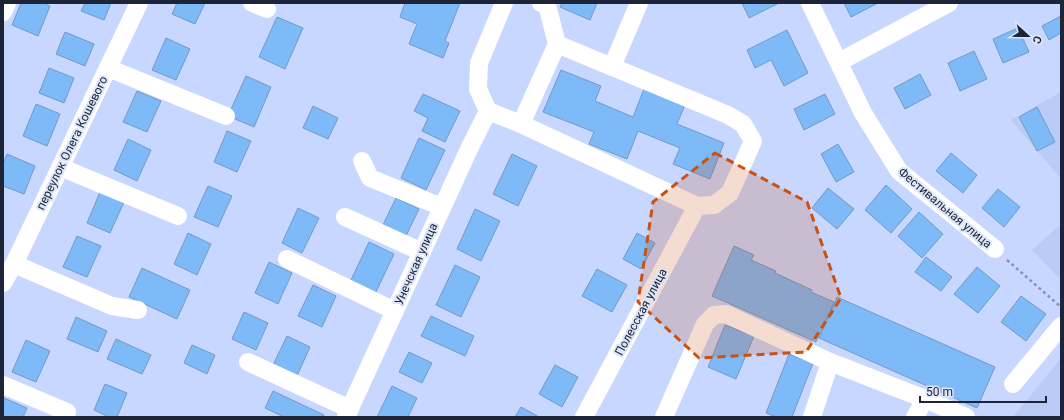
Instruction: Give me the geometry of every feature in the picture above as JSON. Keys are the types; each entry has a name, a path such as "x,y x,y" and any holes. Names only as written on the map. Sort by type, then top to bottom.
{"street":[{"path":"3,12 7,3"},
{"name":"переулок Олега Кошевого","path":"3,283 14,264 139,3"},
{"path":"504,3 479,63 478,89 488,111 521,124 697,206 714,205 730,193 753,141 743,124 728,115 558,44"},
{"path":"521,124 558,44 547,6 541,3"},
{"path":"612,66 639,3"},
{"name":"Фестивальная улица","path":"810,3 863,113 898,172 995,249"},
{"path":"839,62 949,3"},
{"path":"108,68 226,116"},
{"name":"Унечская улица","path":"348,413 442,207 488,111"},
{"path":"362,162 370,178 442,207"},
{"path":"60,168 178,216"},
{"name":"Полесская улица","path":"584,417 697,206"},
{"path":"345,217 422,252"},
{"path":"287,259 395,311"},
{"path":"14,264 112,306 138,310"},
{"path":"664,417 705,324 714,316 726,314 830,362 925,399 966,417"},
{"path":"1013,384 1061,326"},
{"path":"248,362 348,413"},
{"path":"812,417 830,362"},
{"path":"3,385 67,412"},
{"path":"915,417 925,399"}],"path":[{"name":"Фестивальная улица","path":"995,249 1061,307"}],"highlighted area":[{"path":"715,153 807,202 841,298 806,352 699,358 638,302 653,202"}],"shaded area":[{"path":"1061,92 1061,179 1011,120"},
{"path":"1061,224 1061,280 1032,250"},
{"path":"1061,358 1061,417 1013,417"}],"building":[{"path":"21,3 44,3 50,6 38,36 12,25"},
{"path":"85,3 111,3 104,20 81,11"},
{"path":"177,3 205,3 195,24 172,14"},
{"path":"405,3 460,3 445,41 449,43 443,58 409,44 417,24 400,17"},
{"path":"562,3 597,3 590,20 560,7"},
{"path":"742,3 779,3 749,18"},
{"path":"844,3 878,3 851,17"},
{"path":"1061,16 1061,33 1049,40 1042,26"},
{"path":"277,17 303,28 285,69 259,57"},
{"path":"1018,28 1029,52 1003,63 993,39"},
{"path":"787,30 808,73 784,86 771,60 755,68 747,50"},
{"path":"65,32 94,44 85,66 56,54"},
{"path":"166,38 190,49 176,80 152,70"},
{"path":"974,51 987,79 960,91 948,63"},
{"path":"49,68 74,78 64,103 39,93"},
{"path":"561,70 601,86 595,101 633,117 644,89 685,105 677,124 724,143 710,179 673,164 680,148 638,131 627,159 589,144 594,132 543,112"},
{"path":"920,74 931,95 905,109 894,88"},
{"path":"246,76 271,87 254,127 228,116"},
{"path":"137,91 161,101 147,132 123,122"},
{"path":"423,94 460,111 445,142 422,131 428,118 414,111"},
{"path":"825,94 835,114 804,130 794,109"},
{"path":"36,104 60,114 47,146 23,136"},
{"path":"313,106 338,118 328,139 303,128"},
{"path":"1037,107 1055,142 1037,151 1019,117"},
{"path":"227,131 251,141 237,172 214,162"},
{"path":"419,138 445,150 426,190 401,178"},
{"path":"128,139 151,150 137,181 114,170"},
{"path":"838,144 854,172 836,182 821,154"},
{"path":"951,153 977,175 963,193 936,171"},
{"path":"7,154 35,166 24,194 3,186 3,164"},
{"path":"512,154 537,166 518,206 493,194"},
{"path":"886,185 912,209 891,233 865,210"},
{"path":"208,186 232,196 218,227 194,217"},
{"path":"828,188 854,209 837,229 812,208"},
{"path":"998,189 1020,207 1004,227 982,208"},
{"path":"100,192 124,202 110,233 87,223"},
{"path":"396,198 419,209 404,240 381,229"},
{"path":"298,208 319,218 302,253 282,243"},
{"path":"475,209 500,221 481,261 457,249"},
{"path":"919,212 943,234 922,258 898,236"},
{"path":"188,233 211,244 197,275 174,264"},
{"path":"637,233 655,243 641,269 623,259"},
{"path":"77,236 101,246 87,277 63,267"},
{"path":"369,242 394,254 375,294 350,282"},
{"path":"734,246 754,255 751,260 776,271 775,273 834,302 816,342 712,296"},
{"path":"926,257 952,277 941,291 915,272"},
{"path":"269,262 292,273 278,304 255,293"},
{"path":"455,265 480,277 461,317 436,305"},
{"path":"977,267 1000,286 978,313 954,294"},
{"path":"142,268 190,290 177,319 129,297"},
{"path":"597,269 627,285 612,312 582,296"},
{"path":"313,285 336,296 322,327 298,316"},
{"path":"1021,296 1046,314 1026,341 1001,322"},
{"path":"837,297 995,367 977,408 819,338"},
{"path":"244,312 268,323 256,350 232,339"},
{"path":"431,316 474,336 465,356 421,336"},
{"path":"76,317 107,331 98,352 67,339"},
{"path":"725,325 754,336 736,379 708,367"},
{"path":"287,336 310,347 296,378 272,367"},
{"path":"116,339 151,355 142,374 107,359"},
{"path":"26,340 50,351 36,382 12,372"},
{"path":"192,345 215,355 207,374 184,363"},
{"path":"409,352 432,363 422,383 399,372"},
{"path":"789,354 813,363 792,417 776,417 766,413"},
{"path":"555,365 578,377 562,407 539,394"},
{"path":"105,384 127,393 117,417 109,417 94,410"},
{"path":"392,386 417,398 408,417 377,417"},
{"path":"273,391 324,415 323,417 284,417 265,408"},
{"path":"4,398 27,408 23,417 3,417"},
{"path":"521,407 539,417 515,417"}]}
